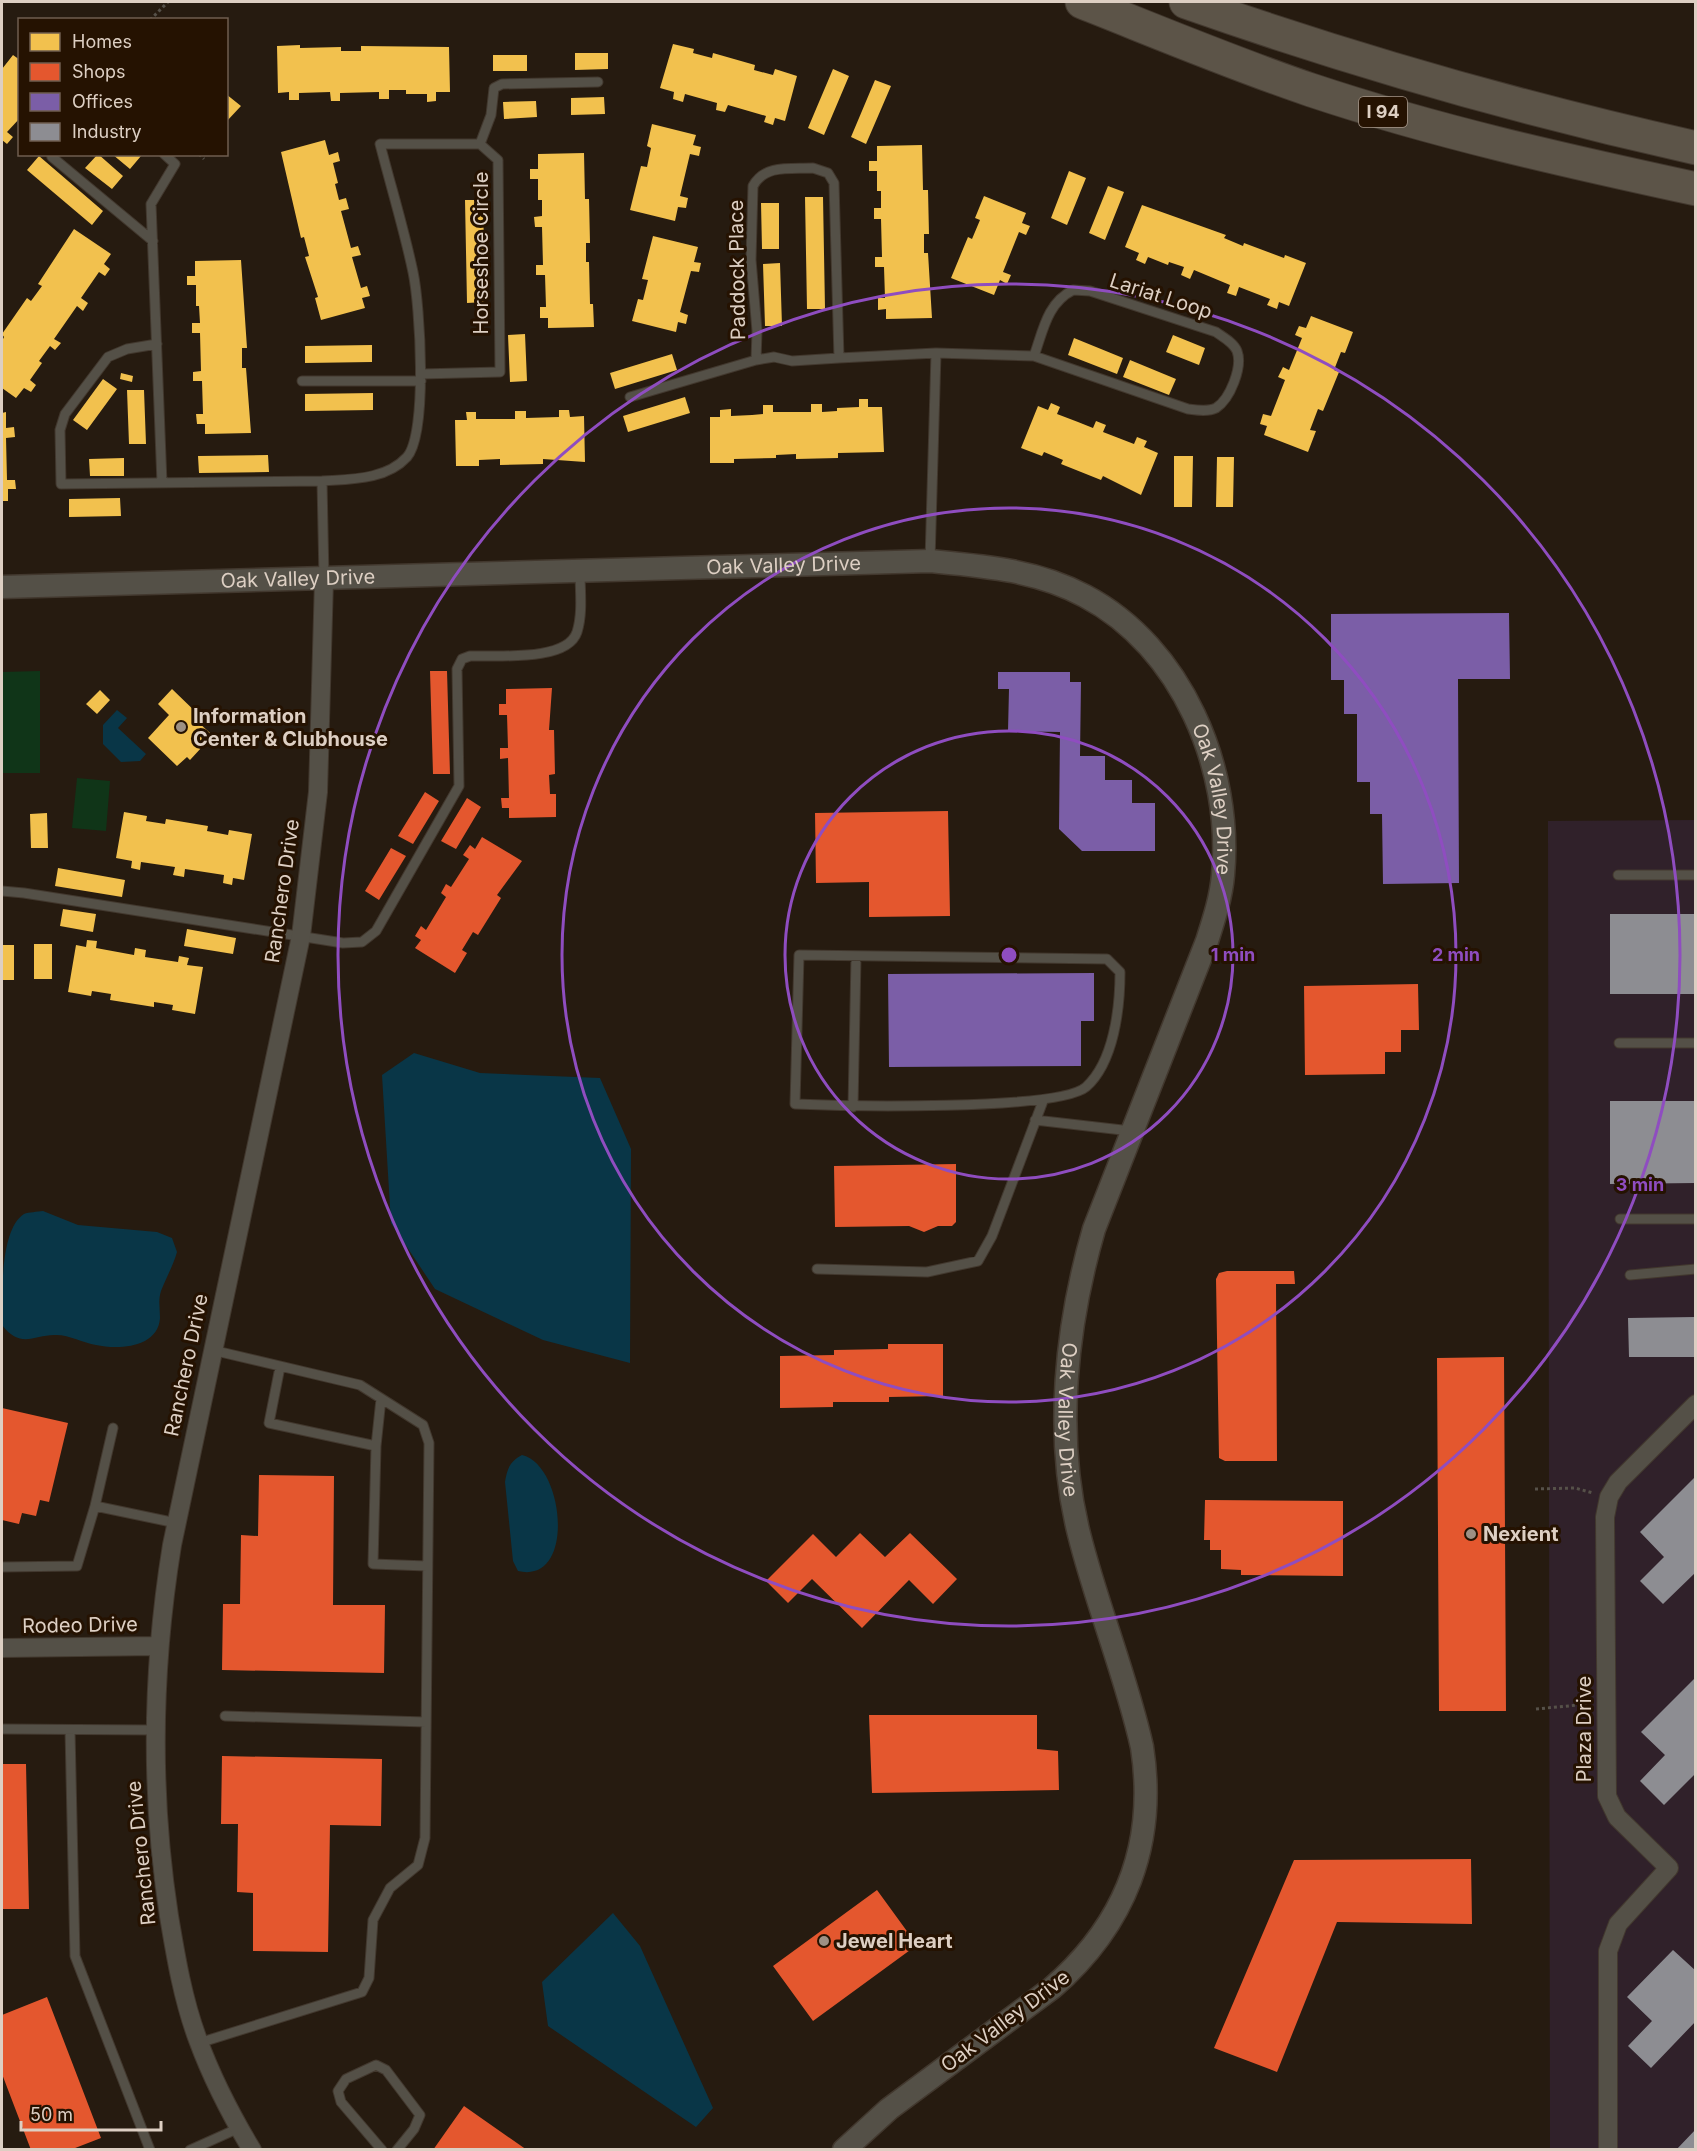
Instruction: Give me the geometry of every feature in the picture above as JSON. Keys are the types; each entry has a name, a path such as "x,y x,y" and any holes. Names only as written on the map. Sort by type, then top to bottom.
{"highway":[{"name":"I 94","path":"1082,2 1311,90 1414,122 1562,160 1695,189"},
{"name":"I 94","path":"1186,2 1302,43 1451,88 1575,121 1695,148"}],"street":[{"name":"Oak Valley Drive","path":"2,587 324,580 930,561 992,567 1022,573 1042,578 1085,596 1125,623 1159,658 1188,700 1204,739 1221,801 1225,841 1218,906 1207,941 1105,1197 1084,1264 1069,1340 1066,1396 1071,1492 1079,1533 1136,1722 1146,1776 1146,1807 1132,1874 1105,1931 1075,1968 889,2109 844,2150"},
{"name":"Ranchero Drive","path":"252,2150 239,2128 199,2043 175,1954 162,1869 154,1730 158,1646 176,1523 301,936 318,792 324,580"},
{"name":"Plaza Drive","path":"1608,2150 1608,1951 1618,1924 1669,1868 1617,1817 1606,1796 1605,1517 1609,1497 1618,1482 1695,1404"},
{"name":"Rodeo Drive","path":"2,1648 158,1646"}],"lane":[{"path":"480,144 491,115 494,88 502,84 598,82"},
{"name":"Horseshoe Circle","path":"157,344 127,349 108,357 65,414 60,430 62,484 322,481 364,478 390,471 409,456 418,432 421,377 414,275 380,144 480,144 498,160 500,372 421,377"},
{"path":"53,156 153,241"},
{"path":"162,483 151,204 176,164 166,156"},
{"name":"Paddock Place","path":"838,358 834,183 828,173 813,168 770,170 758,177 753,186 751,260 757,331 756,360 774,357 792,361 936,353"},
{"name":"Lariat Loop","path":"936,353 1034,356 1188,409 1204,411 1216,408 1226,397 1238,363 1237,350 1216,332 1090,291 1073,290 1060,297 1050,311 1034,356"},
{"path":"930,561 936,353"},
{"path":"630,397 756,360"},
{"path":"302,381 421,377"},
{"path":"322,481 324,580"},
{"path":"2,891 24,892 301,936 362,942 376,931 459,786 458,669 462,659 470,656 550,652 566,647 577,634 580,615 580,572"},
{"path":"1618,876 1695,876"},
{"path":"799,955 856,957 1107,959 1120,972 1120,988 1109,1046 1100,1071 1084,1089 1043,1101 853,1107 795,1104 799,955"},
{"path":"853,1107 856,957"},
{"path":"1619,1043 1695,1043"},
{"path":"817,1269 927,1272 978,1261 992,1236 1043,1101"},
{"path":"1035,1120 1131,1131"},
{"path":"1620,1219 1695,1219"},
{"path":"1630,1275 1695,1269"},
{"path":"199,2043 362,1992 369,1978 374,1920 390,1888 418,1866 425,1838 429,1443 423,1425 360,1385 212,1350"},
{"path":"280,1367 269,1423 376,1446"},
{"path":"381,1399 376,1446 373,1564 427,1566"},
{"path":"2,1566 77,1566 95,1506 113,1428"},
{"path":"95,1506 176,1523"},
{"path":"225,1716 426,1722"},
{"path":"2,1729 154,1730"},
{"path":"70,1730 72,1943 150,2150"},
{"path":"382,2150 341,2102 338,2091 346,2079 376,2066 386,2070 420,2115 414,2129 398,2150"},
{"path":"190,2150 239,2128"}],"path":[{"path":"152,18 168,2"},
{"path":"201,156 204,159"},
{"path":"1535,1489 1575,1488 1609,1497"},
{"path":"1536,1709 1606,1703"}],"shaded area":[{"path":"1695,820 1695,2149 1550,2149 1548,821"}],"green space":[{"path":"40,671 40,773 2,773 2,672"},
{"path":"77,778 110,781 106,831 72,828"}],"water":[{"path":"117,710 127,718 118,728 146,754 140,761 121,762 103,744 103,725"},
{"path":"414,1053 480,1073 600,1078 631,1149 630,1363 543,1340 435,1289 391,1223 382,1075"},
{"path":"43,1211 78,1225 157,1232 172,1238 177,1252 161,1291 158,1328 152,1336 136,1345 105,1347 61,1335 22,1339 9,1333 2,1325 4,1264 10,1233 24,1214"},
{"path":"522,1455 537,1463 548,1479 555,1500 558,1522 556,1543 549,1560 537,1570 518,1571 513,1561 505,1482 510,1466"},
{"path":"613,1913 640,1946 713,2108 696,2127 548,2026 542,1982"}],"building: Homes":[{"path":"673,44 694,49 693,53 712,58 713,53 755,65 754,70 773,75 775,69 797,76 785,121 775,118 773,125 764,122 766,116 728,105 725,112 716,110 717,103 685,94 683,102 673,99 674,92 660,88"},
{"path":"300,45 300,48 341,47 341,51 361,51 361,46 449,47 450,92 436,92 436,101 427,102 427,94 406,94 406,90 389,90 389,99 379,99 379,92 340,93 340,101 331,101 330,92 299,93 299,100 289,100 289,92 278,93 277,46"},
{"path":"575,53 608,53 608,69 575,70"},
{"path":"13,55 18,59 18,120 7,132 13,137 7,144 2,140 2,69"},
{"path":"493,55 527,55 527,71 493,71"},
{"path":"833,69 849,76 824,135 808,128"},
{"path":"875,80 891,86 866,144 851,137"},
{"path":"228,96 241,106 228,120"},
{"path":"604,97 605,114 571,115 571,98"},
{"path":"536,101 537,117 504,119 503,102"},
{"path":"652,124 696,135 693,145 701,147 699,156 690,154 680,196 688,198 686,208 678,207 675,221 630,210 641,166 647,167 651,148 647,146"},
{"path":"325,140 329,155 338,152 340,161 333,163 338,183 335,184 339,200 346,198 349,209 341,211 351,248 358,246 361,255 352,257 361,288 367,286 370,296 362,298 365,308 321,320 315,298 318,297 305,257 309,256 304,237 301,238 281,152"},
{"path":"922,145 923,190 928,190 929,234 924,234 924,253 928,253 932,318 886,319 886,309 878,310 878,298 885,298 884,267 875,267 875,257 882,257 881,219 874,219 874,208 881,208 881,191 877,191 877,171 869,171 869,161 877,161 877,146"},
{"path":"584,153 585,199 589,199 590,243 586,243 586,262 589,262 590,304 593,304 594,327 548,328 548,318 540,318 540,307 546,307 545,275 536,275 536,265 543,265 542,227 535,227 534,217 542,216 542,200 538,200 538,179 530,179 530,169 538,169 538,154"},
{"path":"39,156 103,211 92,225 27,170"},
{"path":"96,156 100,156 123,176 112,189 85,168"},
{"path":"114,156 141,156 130,169"},
{"path":"1069,171 1086,178 1067,225 1051,218"},
{"path":"1108,186 1124,192 1105,240 1089,233"},
{"path":"984,196 1026,213 1022,223 1030,226 1026,235 1019,232 1003,272 1011,275 1007,284 1000,280 994,295 951,278 968,237 972,239 980,220 975,218"},
{"path":"805,197 823,197 825,309 807,309"},
{"path":"465,200 483,200 485,302 467,303"},
{"path":"761,203 779,203 779,249 762,249"},
{"path":"1142,205 1226,235 1224,238 1243,246 1244,243 1284,258 1285,255 1306,263 1289,306 1279,302 1277,309 1267,305 1270,299 1239,287 1236,296 1227,293 1230,285 1194,270 1190,279 1181,275 1184,267 1169,262 1168,265 1148,257 1145,264 1136,260 1139,253 1125,247"},
{"path":"74,229 111,254 104,264 110,269 105,276 99,272 81,298 88,303 83,311 77,306 54,339 61,343 55,350 50,346 39,361 42,363 30,380 36,385 31,392 24,388 16,398 2,388 2,341 4,337 2,334 27,298 31,301 42,286 38,284"},
{"path":"653,236 698,247 694,262 701,263 699,272 691,271 680,312 688,315 686,324 678,322 676,332 632,321 638,299 643,300 648,280 642,279"},
{"path":"241,260 247,348 242,348 242,368 246,368 251,433 205,434 205,424 197,424 196,414 203,414 202,381 193,381 193,372 201,371 200,333 192,333 192,323 200,323 199,306 196,306 196,285 187,285 187,276 195,276 195,261"},
{"path":"780,263 782,326 765,326 763,264"},
{"path":"1311,316 1353,332 1345,353 1341,352 1334,370 1339,372 1323,411 1318,409 1310,430 1316,431 1308,452 1264,435 1267,426 1260,424 1263,414 1271,416 1285,380 1278,377 1283,367 1289,370 1302,338 1295,335 1299,326 1306,328"},
{"path":"525,334 527,381 510,382 508,335"},
{"path":"1173,335 1205,348 1199,365 1166,352"},
{"path":"1074,338 1123,358 1117,374 1068,355"},
{"path":"372,345 372,362 305,363 305,346"},
{"path":"672,354 677,370 615,389 610,373"},
{"path":"1130,360 1176,379 1169,395 1123,377"},
{"path":"121,373 133,376 132,382 120,379"},
{"path":"103,379 117,389 87,430 73,420"},
{"path":"127,390 144,390 146,444 129,444"},
{"path":"373,393 373,410 305,411 305,394"},
{"path":"685,397 690,413 628,432 623,416"},
{"path":"859,399 868,399 868,407 882,407 884,452 838,453 838,458 796,459 796,454 776,455 776,458 734,459 734,463 710,463 710,417 720,417 720,410 731,409 731,416 763,414 763,405 773,405 773,412 811,412 811,404 822,404 822,412 837,411 837,408 859,407"},
{"path":"1051,403 1060,407 1057,414 1093,428 1096,421 1106,425 1103,432 1134,444 1137,437 1147,441 1144,447 1158,453 1141,495 1103,476 1101,480 1061,464 1063,460 1044,452 1042,456 1021,448 1038,406 1048,410"},
{"path":"559,410 569,410 570,417 584,416 585,462 543,459 543,464 500,465 500,459 479,460 479,466 456,466 455,420 467,420 466,412 476,412 476,419 515,419 515,411 526,411 526,418 559,417"},
{"path":"6,412 6,428 14,427 15,437 6,438 7,480 15,480 16,489 8,489 8,501 2,501 2,413"},
{"path":"268,455 269,472 199,473 198,456"},
{"path":"1174,456 1193,456 1192,507 1174,507"},
{"path":"1217,457 1234,457 1233,507 1216,507"},
{"path":"124,458 124,476 90,476 89,459"},
{"path":"120,498 121,516 69,517 69,499"},
{"name":"Information Center & Clubhouse","path":"172,689 201,717 197,721 210,733 199,744 202,747 190,760 187,757 177,766 148,738 169,715 158,704"},
{"path":"100,690 110,700 97,714 86,704"},
{"path":"124,812 147,816 146,821 165,824 166,819 208,826 207,831 228,835 229,830 252,834 244,880 233,878 232,885 223,883 224,875 185,869 184,877 173,875 175,867 141,862 140,870 131,868 132,861 116,858"},
{"path":"47,813 48,848 31,848 30,814"},
{"path":"58,868 125,880 122,897 55,886"},
{"path":"63,909 96,914 93,932 60,926"},
{"path":"187,929 236,938 233,954 184,946"},
{"path":"87,940 97,941 96,948 134,955 135,948 146,950 145,957 178,962 179,956 189,958 187,965 203,967 195,1014 172,1010 173,1005 154,1002 154,1007 110,1000 111,994 92,991 91,996 68,992 76,945 86,947"},
{"path":"34,944 52,944 52,979 34,979"},
{"path":"2,945 14,945 14,980 2,980"}],"building: Shops":[{"path":"430,671 447,671 450,774 433,774"},
{"path":"552,688 549,730 554,730 555,774 549,775 550,794 556,794 556,817 509,818 509,808 502,808 501,798 509,798 508,758 500,759 500,748 508,748 507,715 499,715 499,704 506,704 506,689"},
{"path":"425,792 439,801 413,844 398,836"},
{"path":"467,798 481,807 456,849 441,841"},
{"path":"948,811 950,916 869,917 869,882 816,883 815,813"},
{"path":"482,837 522,861 497,895 501,898 478,935 473,932 462,950 467,953 455,973 415,948 421,940 415,936 421,926 426,930 446,897 441,893 446,884 451,887 469,859 463,855 470,845 475,849"},
{"path":"391,848 406,856 379,900 365,891"},
{"path":"1418,984 1419,1030 1401,1030 1401,1052 1385,1052 1385,1074 1305,1075 1304,986"},
{"path":"956,1164 956,1222 952,1226 938,1226 924,1232 909,1226 835,1227 834,1166"},
{"path":"1294,1271 1295,1284 1276,1284 1277,1461 1225,1461 1219,1458 1216,1279 1219,1273"},
{"path":"888,1344 943,1344 943,1396 889,1397 889,1402 833,1402 833,1407 780,1408 780,1356 834,1355 834,1350 888,1349"},
{"name":"Nexient","path":"1504,1357 1506,1711 1439,1711 1437,1358"},
{"path":"2,1408 68,1423 49,1502 40,1500 36,1516 22,1513 19,1524 2,1520"},
{"path":"259,1475 334,1476 333,1605 385,1605 384,1673 222,1670 223,1604 240,1604 241,1535 258,1536"},
{"path":"1205,1500 1343,1501 1343,1576 1241,1575 1241,1570 1221,1569 1221,1550 1210,1550 1210,1540 1204,1540"},
{"path":"860,1533 885,1557 910,1533 957,1579 933,1604 909,1580 862,1628 812,1579 788,1603 766,1581 813,1534 836,1557"},
{"path":"869,1715 1037,1715 1037,1749 1058,1751 1059,1790 872,1793"},
{"path":"222,1756 382,1759 381,1826 330,1825 328,1952 253,1951 253,1893 237,1892 238,1824 221,1824"},
{"path":"2,1764 26,1764 29,1909 2,1909"},
{"path":"1471,1859 1472,1924 1337,1922 1277,2072 1214,2048 1294,1860"},
{"path":"877,1890 917,1945 813,2021 773,1966"},
{"path":"47,1997 101,2138 70,2150 31,2150 2,2074 2,2015"},
{"path":"464,2106 527,2150 433,2150"}],"building: Offices":[{"path":"1509,613 1510,679 1458,679 1459,883 1383,884 1382,814 1370,814 1370,782 1357,782 1357,714 1344,714 1344,680 1331,680 1331,614"},
{"path":"998,672 1070,672 1070,682 1081,682 1080,756 1105,756 1105,780 1132,780 1132,803 1155,803 1155,851 1082,851 1059,829 1060,732 1008,731 1009,689 998,689"},
{"path":"1094,973 1094,1021 1081,1021 1081,1066 889,1067 888,974"}],"building: Industry":[{"path":"1610,914 1696,914 1696,994 1610,994"},
{"path":"1610,1101 1696,1101 1696,1183 1610,1184"},
{"path":"1695,1317 1695,1357 1629,1357 1628,1318"},
{"path":"1696,1476 1696,1572 1663,1604 1640,1581 1664,1557 1640,1532"},
{"path":"1696,1677 1696,1773 1664,1805 1640,1781 1665,1755 1641,1732"},
{"path":"1673,1950 1696,1971 1696,2021 1651,2068 1628,2046 1652,2021 1627,1997"},
{"path":"1696,2129 1696,2150 1676,2150"}],"place":[{"name":"Information Center & Clubhouse","path":"181,727"},
{"name":"Nexient","path":"1471,1534"},
{"name":"Jewel Heart","path":"824,1941"}]}
